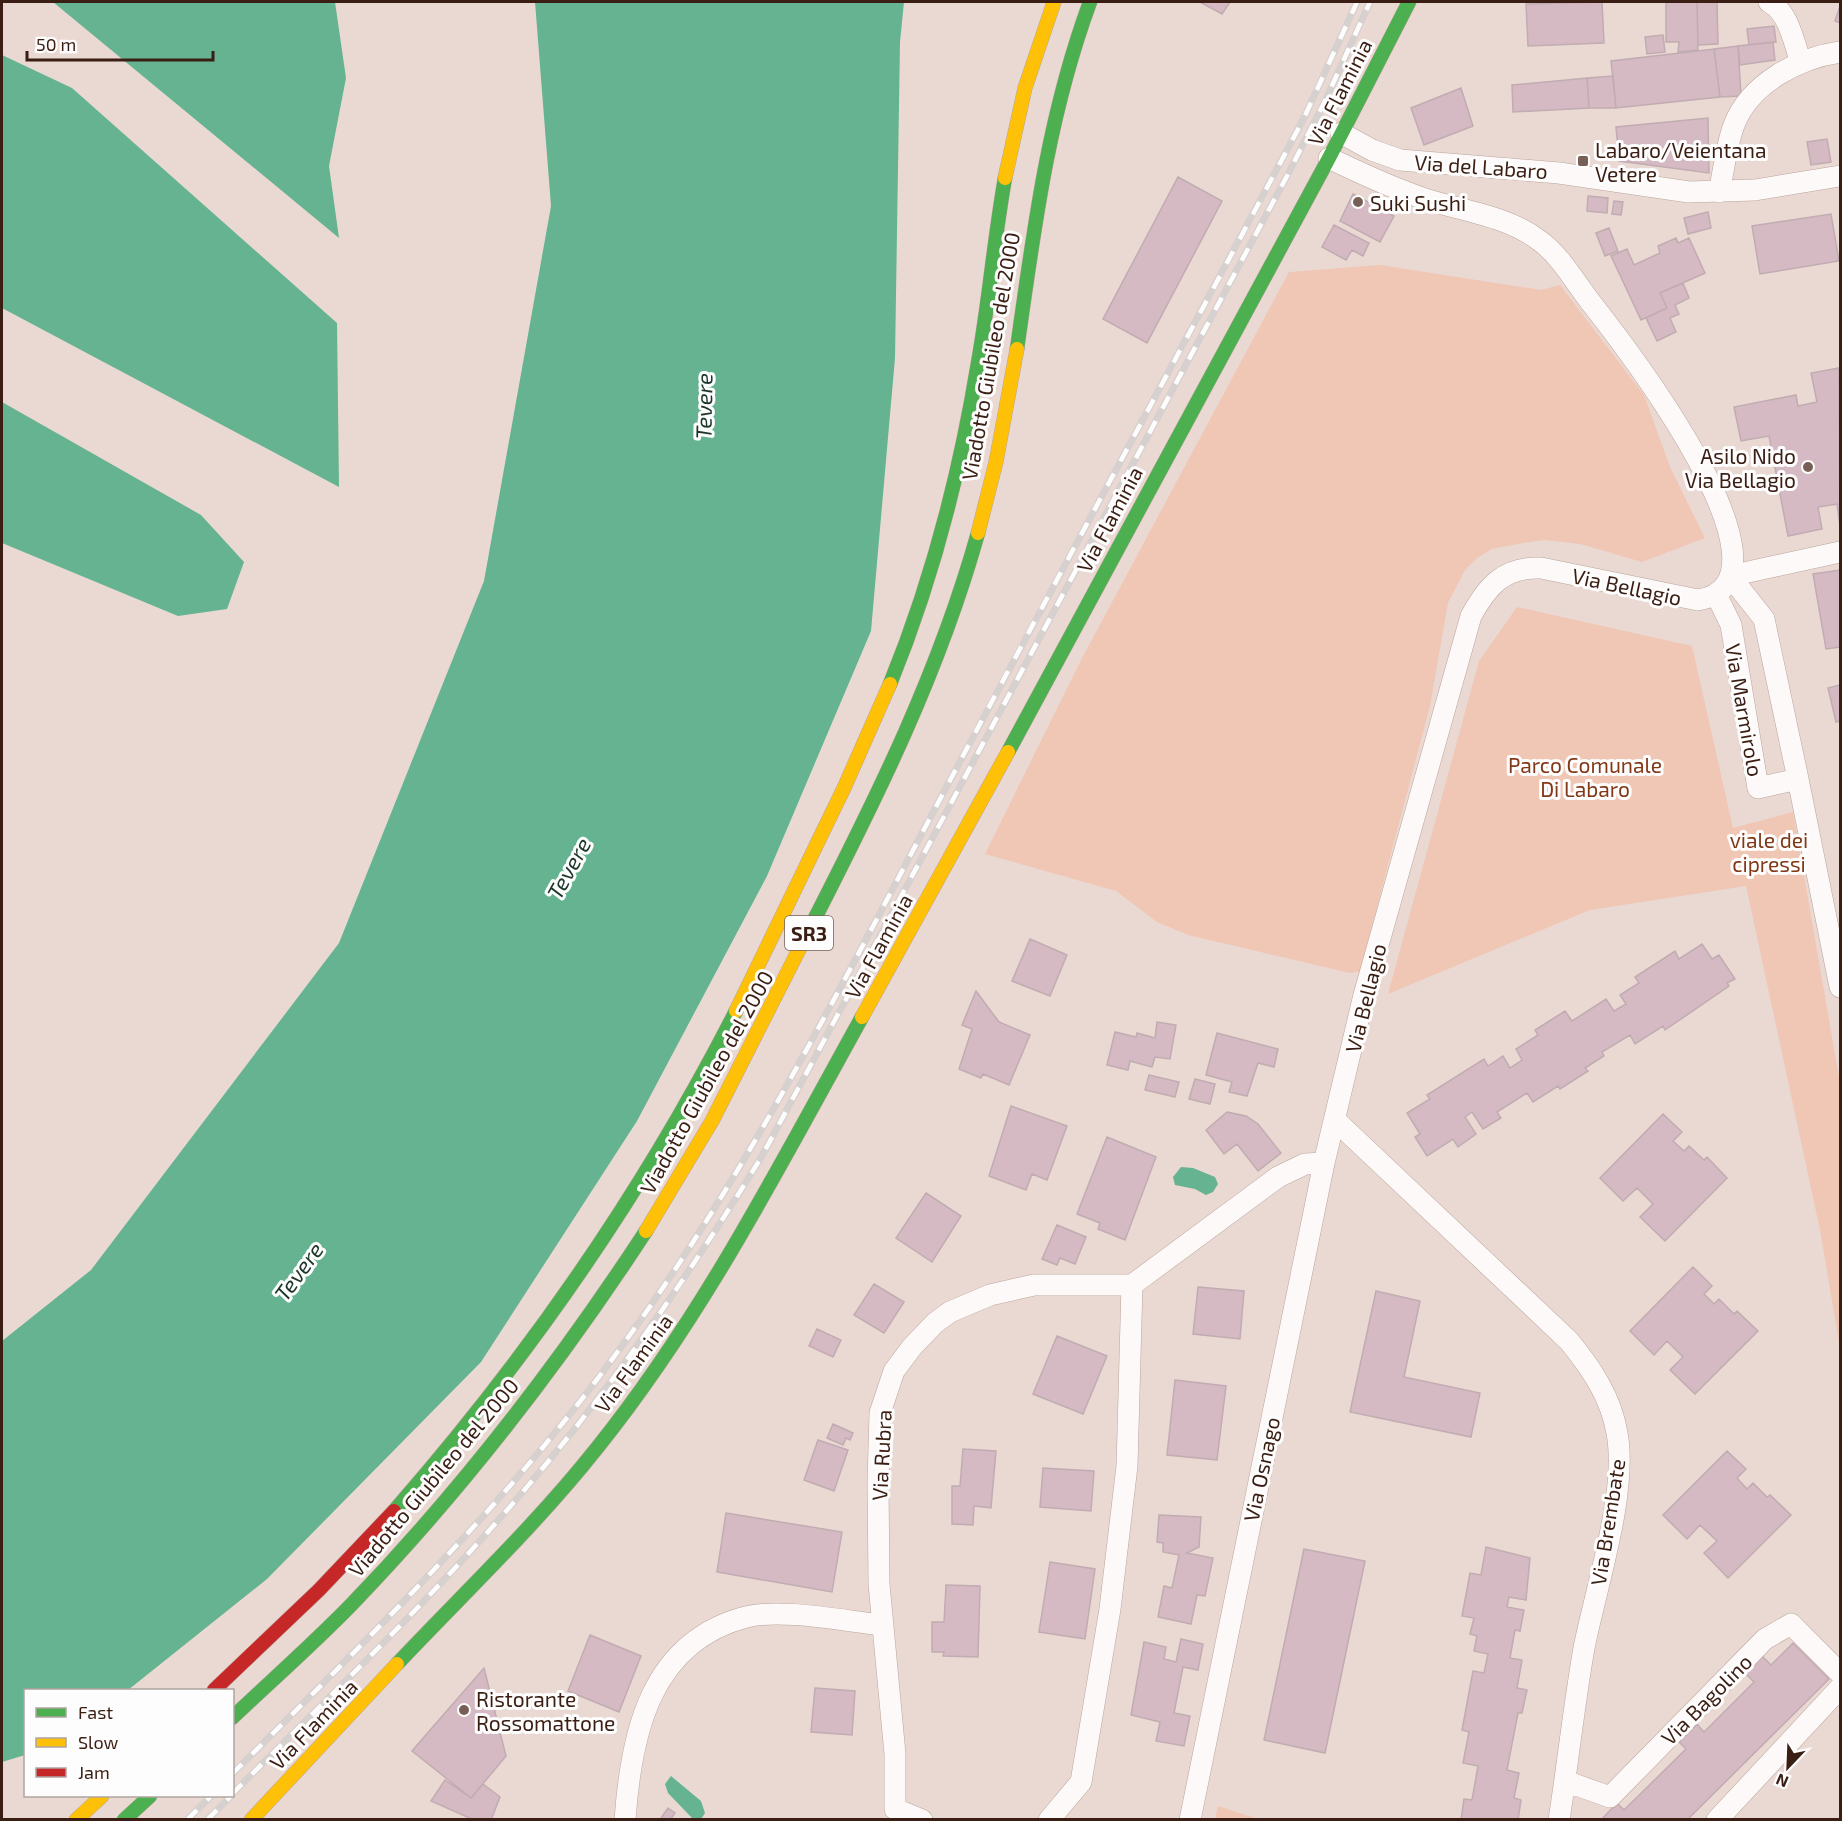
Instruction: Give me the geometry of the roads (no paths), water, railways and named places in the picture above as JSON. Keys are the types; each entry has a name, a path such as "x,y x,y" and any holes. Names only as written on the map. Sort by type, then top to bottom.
{"main road":[{"name":"Viadotto Giubileo del 2000","path":"215,1689 311,1599 376,1531 423,1478 528,1347 646,1172 707,1064 780,923 884,703 905,652 926,586 945,521 969,416 1013,135 1033,62 1054,2"},
{"name":"Viadotto Giubileo del 2000","path":"234,1716 350,1606 435,1512 507,1426 598,1305 664,1204 712,1121 882,788 903,743 941,648 981,520 1006,413 1046,146 1061,85 1090,2"},
{"name":"Via Flaminia","path":"251,1820 568,1483 624,1412 705,1297 937,883 1329,158 1409,2"},
{"path":"76,1820 101,1797"},
{"path":"124,1820 149,1797"}],"street":[{"path":"1769,2 1777,6 1786,22 1801,63"},
{"path":"1719,192 1732,132 1740,114 1763,86 1801,63 1840,52"},
{"name":"Via del Labaro","path":"1341,133 1372,150 1400,160 1559,173 1673,190 1719,192 1784,187 1840,176"},
{"path":"1329,158 1394,188 1514,226 1545,244 1646,375 1716,493 1730,530 1733,551 1730,576 1716,594"},
{"path":"1730,576 1840,552"},
{"name":"Via Bellagio","path":"1335,1120 1364,995 1465,633 1483,596 1503,576 1527,567 1541,568 1684,599 1698,600 1716,594"},
{"name":"Via Marmirolo","path":"1730,576 1764,619 1840,987"},
{"name":"Via Marmirolo","path":"1716,594 1731,625 1758,788 1798,779"},
{"name":"Via Osnago","path":"1190,1820 1324,1162 1335,1120"},
{"name":"Via Brembate","path":"1335,1120 1569,1341 1596,1377 1612,1411 1620,1454 1616,1495 1584,1649 1559,1820"},
{"path":"1049,1820 1081,1782 1110,1609 1127,1466 1132,1285 1278,1177 1311,1162 1324,1162"},
{"name":"Via Rubra","path":"922,1820 894,1814 895,1754 882,1625 878,1482 880,1413 894,1371 935,1323 950,1312 990,1295 1034,1285 1132,1285"},
{"path":"625,1820 629,1767 647,1701 669,1664 703,1634 747,1616 793,1615 882,1625"},
{"name":"Via Bagolino","path":"1565,1781 1610,1797 1766,1639 1791,1624 1840,1673"},
{"path":"1717,1820 1840,1688"}],"water":[{"path":"53,2 335,2 346,78 329,166 339,238"},
{"name":"Tevere","path":"535,2 904,2 900,42 895,358 871,631 767,876 637,1121 481,1362 267,1579 129,1689 24,1689 24,1755 2,1762 2,1341 91,1270 339,943 484,581 551,206"},
{"path":"2,55 72,88 337,323 339,487 2,308"},
{"path":"2,402 201,515 244,562 227,609 178,616 2,543"},
{"path":"1181,1167 1193,1168 1215,1177 1218,1184 1213,1192 1206,1195 1195,1189 1175,1185 1173,1177"},
{"path":"671,1776 701,1801 705,1813 701,1819 692,1818 668,1793 665,1784"}],"railway":[{"path":"234,1772 439,1564 536,1455 627,1339 716,1206 757,1138 835,998 1260,202 1304,118 1357,2"},
{"path":"234,1792 427,1598 537,1475 598,1399 656,1320 736,1197 762,1156 1287,176 1325,101 1370,2"},
{"path":"187,1820 210,1797"},
{"path":"207,1820 230,1797"}],"place":[{"name":"Labaro/Veientana Vetere","path":"1583,161"},
{"name":"Suki Sushi","path":"1358,202"},
{"name":"Asilo Nido Via Bellagio","path":"1808,467"},
{"name":"Ristorante Rossomattone","path":"464,1710"}],"park label":[{"name":"Parco Comunale Di Labaro","path":"1585,776"},
{"name":"viale dei cipressi","path":"1769,851"}]}
